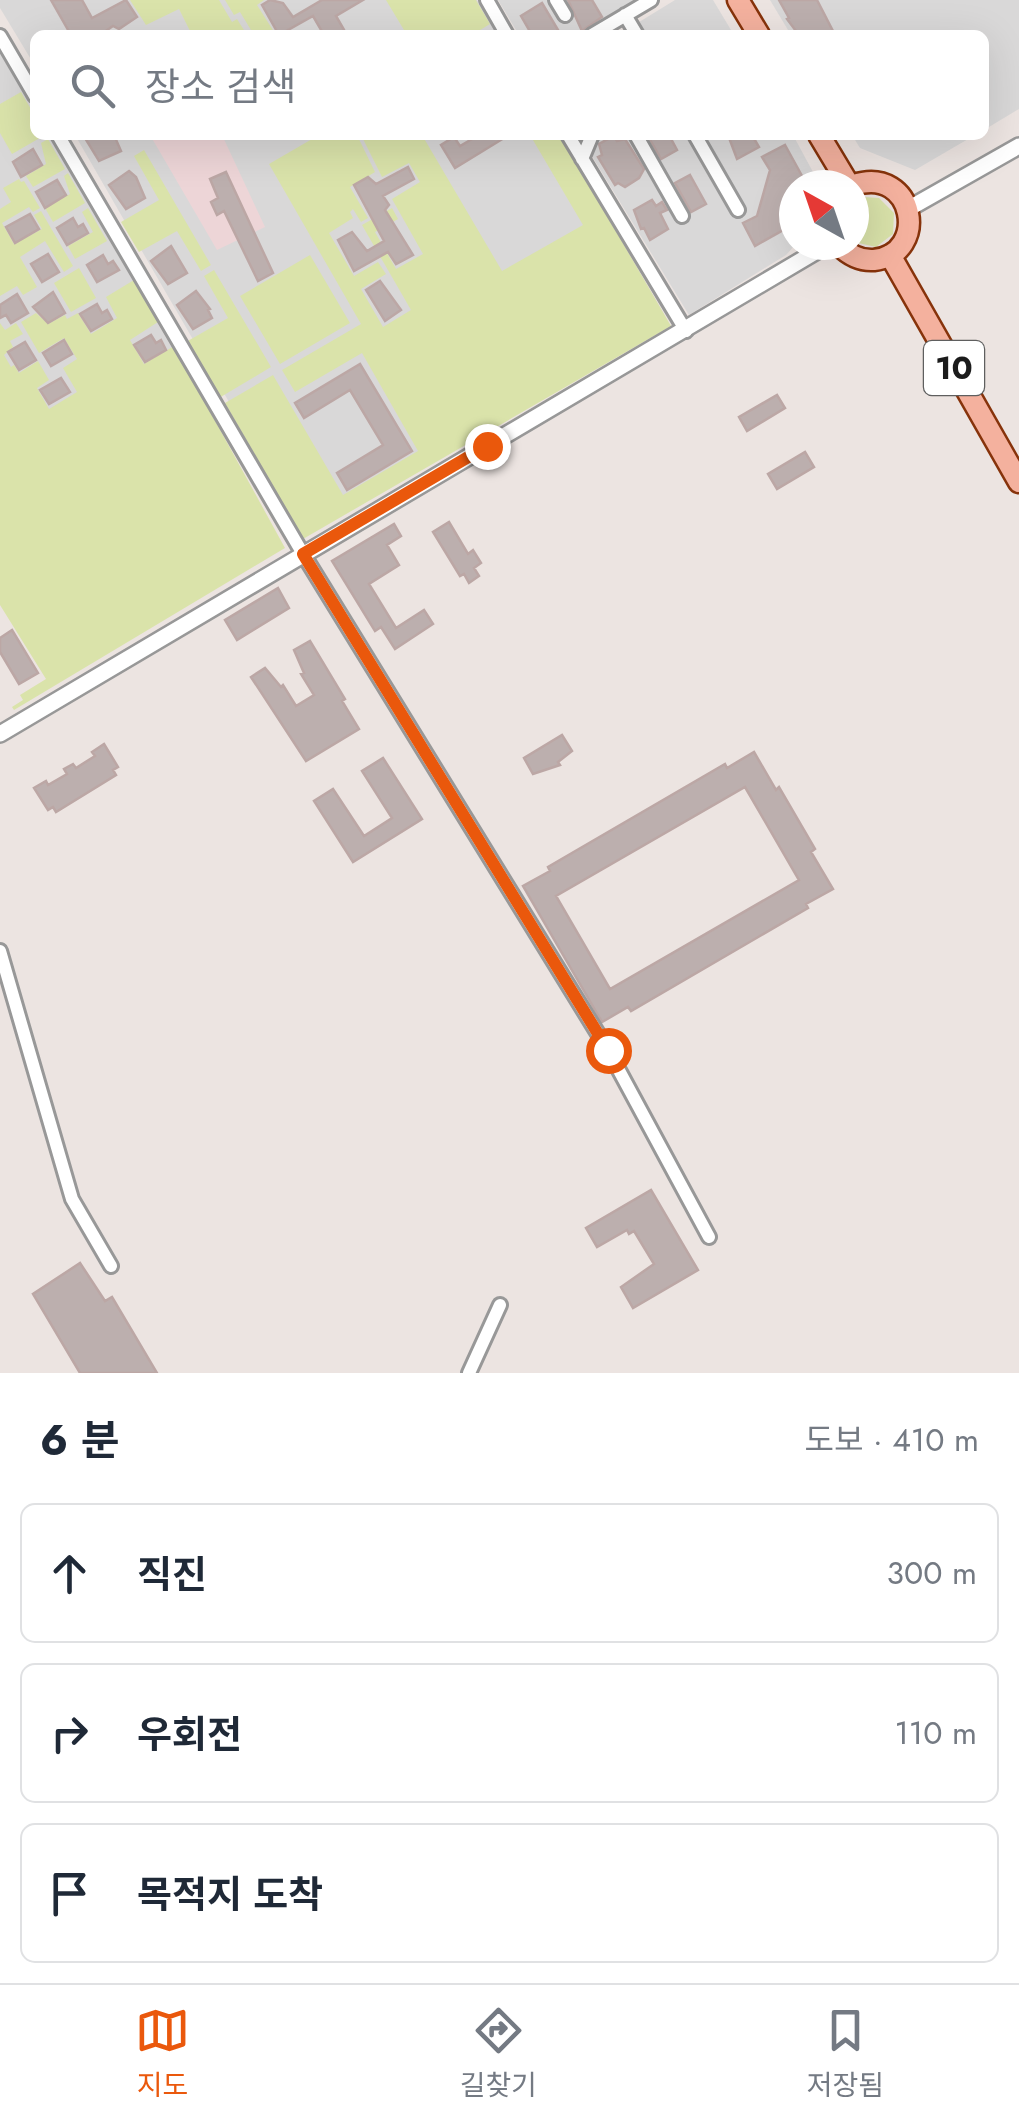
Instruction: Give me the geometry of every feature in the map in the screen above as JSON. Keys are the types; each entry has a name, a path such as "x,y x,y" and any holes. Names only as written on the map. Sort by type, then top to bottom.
{"main road":[{"path":"738,0 756,30"},
{"path":"822,140 842,170"},
{"path":"869,182 884,184 899,194 908,209 907,235 890,255 869,259"},
{"name":"10","path":"890,255 1019,482"}],"street":[{"path":"486,0 504,30"},
{"path":"556,0 565,15"},
{"path":"600,30 651,0"},
{"path":"626,15 634,30"},
{"path":"0,36 30,87"},
{"path":"61,140 303,554 608,1050 709,1237"},
{"path":"571,140 686,330"},
{"path":"582,159 590,140"},
{"path":"639,140 682,216"},
{"path":"698,140 738,210"},
{"path":"908,209 1019,146"},
{"path":"0,734 802,260"},
{"path":"0,950 72,1199 111,1266"},
{"path":"469,1373 500,1305"}],"shaded area":[{"path":"0,0 477,0 495,30 30,30 30,58 0,8"},
{"path":"498,0 638,0 586,30 516,30"},
{"path":"675,0 713,0 731,30 626,30"},
{"path":"770,0 1019,0 1019,109 989,127 989,30 788,30"},
{"path":"0,53 30,104 30,140 51,140 176,355 54,418 33,409 0,353"},
{"path":"78,140 561,140 666,323 300,525"},
{"path":"153,140 224,140 265,227 217,250"},
{"path":"582,140 796,140 812,170 779,170 779,259 689,315"},
{"path":"855,140 966,140 915,170 860,148"}],"green space":[{"path":"130,0 219,0 232,22 237,19 244,30 190,30 179,9 146,25"},
{"path":"225,0 264,0 257,5 273,30 251,30 240,12 234,15"},
{"path":"386,0 476,0 490,24 480,30 404,30"},
{"path":"21,92 30,107 30,140 36,140 12,154 0,133 0,104"},
{"path":"49,140 65,169 33,187 26,176 46,164 41,143"},
{"path":"310,140 359,140 375,172 350,187 368,218 361,222 353,209 353,218 329,233 354,276 378,262 386,274 361,289 383,327 411,310 362,225 392,208 398,219 375,232 396,269 423,254 392,199 420,182 409,163 382,177 364,140 425,140 502,271 583,225 533,140 563,140 671,326 303,539 225,403 273,375 343,495 418,451 362,353 295,392 282,370 361,324 269,164"},
{"path":"144,150 211,265 201,271 177,231 139,252 121,222 159,200 134,156"},
{"path":"68,173 85,203 53,222 45,208 70,194 64,176"},
{"path":"19,179 40,208 33,212 29,207 2,223 14,244 42,229 34,215 41,211 73,266 64,272 45,241 20,257 37,287 23,295 17,286 0,296 0,209 11,202 3,188"},
{"path":"869,197 879,198 894,213 893,234 876,247 869,245"},
{"path":"88,208 107,241 75,259 68,246 93,232 82,212"},
{"path":"310,255 350,323 280,364 240,296"},
{"path":"79,268 96,298 71,312 54,283"},
{"path":"214,270 271,367 219,398 186,342 228,318 204,276"},
{"path":"134,280 158,322 130,340 144,364 174,346 285,548 14,710 12,707 23,700 20,695 46,679 0,605 0,323 5,330 16,323 23,334 10,341 13,347 4,355 19,373 38,361 49,380 37,388 49,409 77,392 63,368 77,359 64,338 39,353 21,322 36,313 48,324 78,313 91,334 117,318 106,297"}],"building":[{"path":"51,0 82,0 92,18 126,0 137,17 119,29 113,26 107,30 68,30"},
{"path":"270,0 283,3 293,17 322,0 363,0 336,16 344,30 321,30 313,16 288,30 276,30 262,5"},
{"path":"568,0 592,0 602,17 582,30"},
{"path":"779,0 817,0 832,30 795,30"},
{"path":"542,3 558,30 529,30 521,16"},
{"path":"86,140 116,140 121,151 99,161"},
{"path":"456,140 460,146 470,140 501,140 455,168 441,145"},
{"path":"626,140 644,169 639,178 625,187 615,185 598,157 602,155 599,144"},
{"path":"650,140 672,140 677,150 661,159"},
{"path":"730,140 755,140 759,147 737,159"},
{"path":"785,145 799,170 779,170 779,232 755,246 743,223 757,216 770,170 762,157"},
{"path":"33,149 42,165 21,177 13,162"},
{"path":"408,167 414,179 383,196 389,205 385,210 413,255 396,264 388,252 354,271 338,240 352,232 367,251 384,241 354,185 368,177 376,184"},
{"path":"129,171 145,198 126,209 109,185"},
{"path":"226,172 273,273 258,281 224,211 217,215 211,202 218,198 210,179"},
{"path":"690,175 706,204 691,212 675,183"},
{"path":"57,180 66,195 45,208 36,192"},
{"path":"652,200 656,206 662,202 667,210 660,213 668,229 650,240 634,210"},
{"path":"30,214 39,229 15,243 6,227"},
{"path":"73,218 88,233 67,245 57,228"},
{"path":"171,246 187,273 168,284 151,261"},
{"path":"48,254 59,272 42,282 31,264"},
{"path":"103,255 108,264 113,261 119,270 97,282 87,265"},
{"path":"380,281 401,310 385,321 366,290"},
{"path":"196,291 212,318 193,329 177,305"},
{"path":"53,292 65,313 48,323 33,307"},
{"path":"17,294 28,313 11,323 6,315 0,318 0,305"},
{"path":"97,304 112,319 91,331 80,314"},
{"path":"151,335 156,343 161,340 166,350 145,362 134,345"},
{"path":"64,340 72,354 51,366 43,353"},
{"path":"25,342 36,360 19,370 8,352"},
{"path":"360,364 412,451 347,490 337,473 383,445 350,390 304,418 295,403"},
{"path":"61,378 70,392 49,404 40,390"},
{"path":"777,395 785,408 747,431 739,417"},
{"path":"805,452 814,467 777,489 768,474"},
{"path":"449,522 468,554 473,550 481,563 474,568 479,576 469,583 464,574 460,576 433,532"},
{"path":"394,524 401,536 387,545 399,565 369,584 396,628 424,610 433,624 395,649 381,627 375,631 332,561"},
{"path":"278,588 289,608 237,640 225,620"},
{"path":"12,630 38,673 19,684 0,652 0,638"},
{"path":"310,641 359,729 306,761 251,677 265,668 283,685 296,706 314,695 301,674 304,673 294,650"},
{"path":"562,735 572,751 558,762 560,765 533,774 524,758"},
{"path":"104,744 118,767 113,770 116,775 56,812 53,807 48,810 34,788 67,774 64,769 73,764 76,768 95,756 92,752"},
{"path":"754,752 815,849 811,852 833,889 806,904 808,908 631,1011 628,1007 602,1022 523,886 550,871 548,867 725,764 727,768","holes":["745,787 799,880 610,989 556,896"]},
{"path":"383,758 422,819 353,862 314,801 333,789 364,836 392,818 362,771"},
{"path":"651,1190 698,1270 633,1308 621,1287 654,1264 634,1231 629,1234 627,1230 597,1247 586,1228"},
{"path":"80,1263 105,1301 112,1297 157,1373 80,1373 33,1294"}],"route":[{"path":"487,446 303,554 608,1050"}]}
